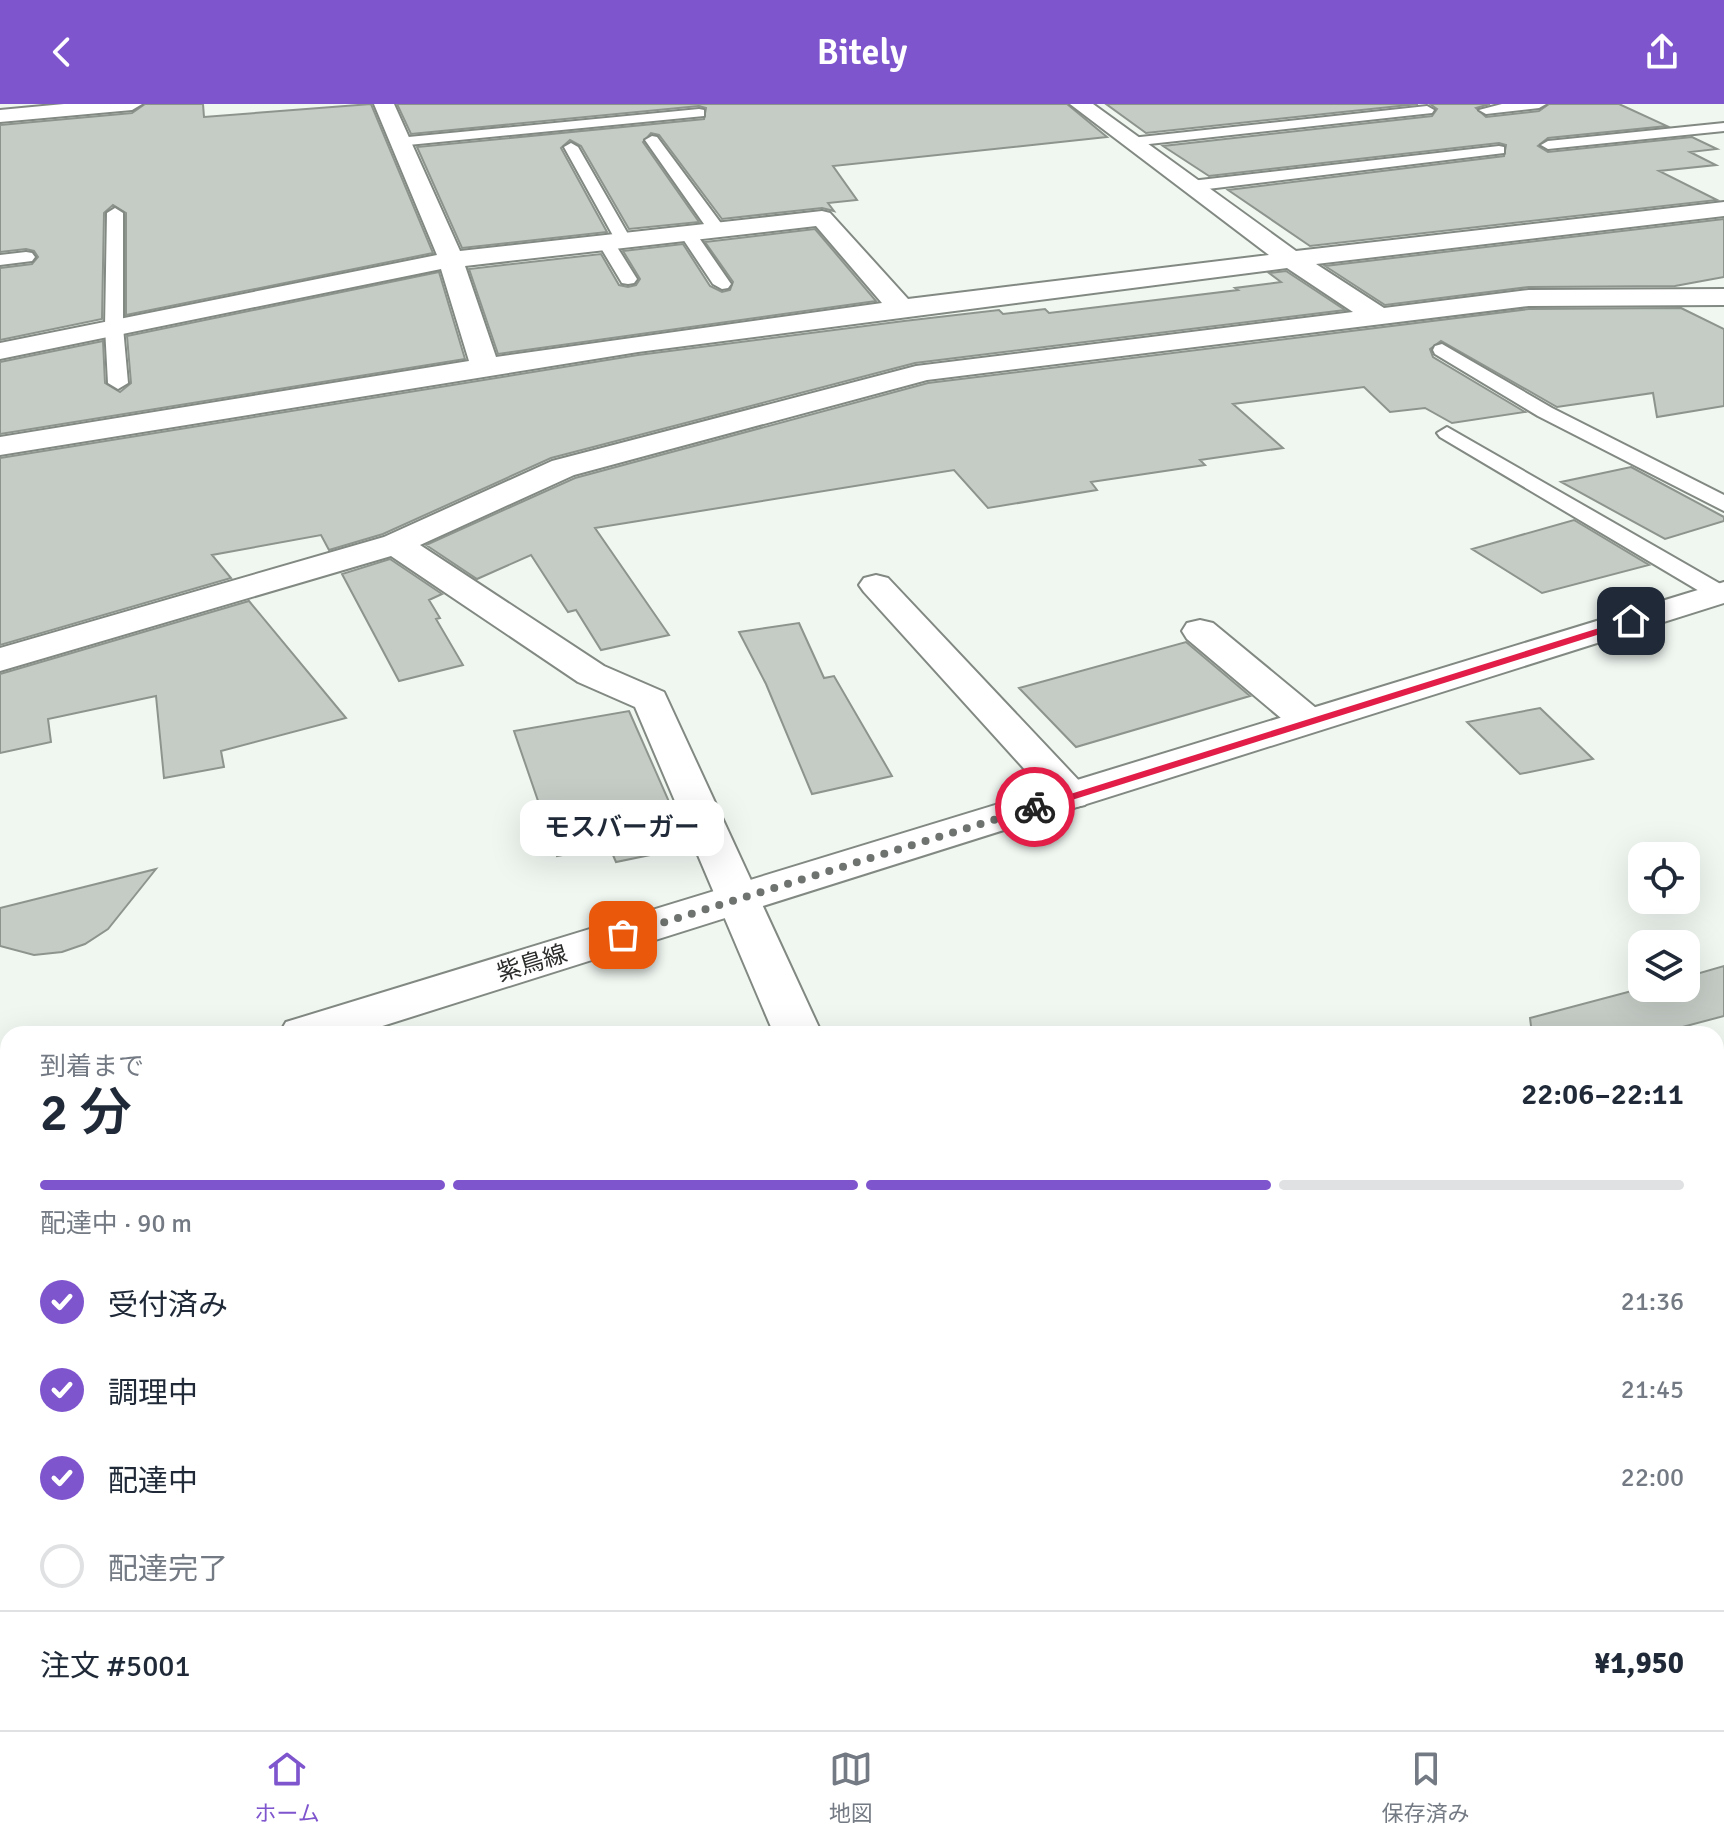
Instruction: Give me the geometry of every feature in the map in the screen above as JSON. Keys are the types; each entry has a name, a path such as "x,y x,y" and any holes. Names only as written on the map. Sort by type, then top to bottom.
{"street":[{"path":"0,116 132,104"},
{"path":"384,104 451,260 485,367"},
{"path":"1080,104 1292,260 1378,316"},
{"path":"0,446 485,367 901,308 1724,209"},
{"path":"0,351 451,260 822,218 901,308"},
{"path":"0,660 396,544 563,468 926,372 1529,298 1724,297"},
{"path":"1679,299 1724,323"},
{"path":"396,544 591,674 651,700 795,1026"},
{"path":"876,585 1071,796"},
{"name":"紫鳥線","path":"329,1026 1721,593"},
{"path":"1200,631 1308,721"}],"lane":[{"path":"1486,110 1539,104"},
{"path":"1131,142 1427,110"},
{"path":"398,142 699,113"},
{"path":"1548,145 1724,127"},
{"path":"652,140 717,230"},
{"path":"571,147 615,242 628,279"},
{"path":"1191,186 1499,150"},
{"path":"115,213 114,327 118,383"},
{"path":"687,233 722,284"},
{"path":"0,260 26,257"},
{"path":"1442,350 1545,412 1724,504"},
{"path":"1447,433 1721,593"}],"building":[{"path":"145,104 203,104 204,117 371,104 433,253 126,315 126,213 113,205 104,213 102,319 0,340 0,268 32,264 38,257 34,251 26,249 0,252 0,125 132,113"},
{"path":"397,104 1067,104 1107,137 833,166 857,200 828,203 834,211 822,208 722,219 659,135 651,133 643,142 699,222 629,229 581,146 570,140 561,148 607,232 462,248 417,147 704,119 706,108 699,106 411,134"},
{"path":"1106,104 1418,104 1146,133"},
{"path":"1430,104 1490,104 1476,108 1486,117 1539,111 1549,104 1619,104 1667,126 1548,138 1538,146 1548,152 1692,137 1717,149 1690,152 1716,165 1659,171 1717,200 1310,246 1228,190 1504,156 1506,145 1499,143 1209,176 1163,146 1432,116 1437,109"},
{"path":"1724,219 1724,277 1675,286 1529,287 1385,305 1325,266"},
{"path":"815,229 876,301 498,354 469,269 601,254 619,285 628,287 636,285 640,279 623,251 683,244 710,286 722,292 730,290 733,282 705,242"},
{"path":"1286,271 1345,310 915,363 551,458 383,534 329,550 321,535 212,555 231,578 0,645 0,458 638,355 999,310 1003,314 1045,309 1049,313 1238,290 1235,288 1281,282 1269,273"},
{"path":"439,272 465,359 0,434 0,362 103,341 105,383 120,392 131,383 127,336"},
{"path":"1681,308 1724,329 1724,406 1657,417 1653,393 1557,407 1441,341 1430,349 1433,357 1525,412 1452,423 1425,408 1390,412 1364,387 1233,404 1283,448 1200,460 1205,465 1091,482 1097,490 988,508 954,470 595,528 669,635 601,650 576,610 568,612 531,555 477,579 426,545 575,478 928,383 1529,309"},
{"path":"1631,467 1724,517 1724,521 1665,539 1561,482"},
{"path":"1574,520 1649,565 1542,593 1472,549"},
{"path":"390,559 442,594 429,600 440,618 436,619 463,665 399,681 342,574"},
{"path":"249,601 346,718 221,751 224,767 164,778 156,696 48,719 51,742 0,753 0,674"},
{"path":"799,623 824,678 834,676 892,776 812,794 766,684 739,632"},
{"path":"1186,642 1250,696 1076,747 1019,688"},
{"path":"1540,708 1593,759 1520,774 1467,722"},
{"path":"629,711 689,847 616,862 609,846 557,856 514,731"},
{"path":"156,869 108,929 85,944 62,952 34,955 0,946 0,908"},
{"path":"1724,966 1724,1016 1686,1026 1531,1026 1530,1018 1628,992 1628,1002 1700,1002 1700,973"}],"way so far":[{"path":"623,935 1035,807"}],"place":[{"name":"モスバーガー","path":"623,935"}],"route":[{"path":"1035,807 1631,621"}]}
